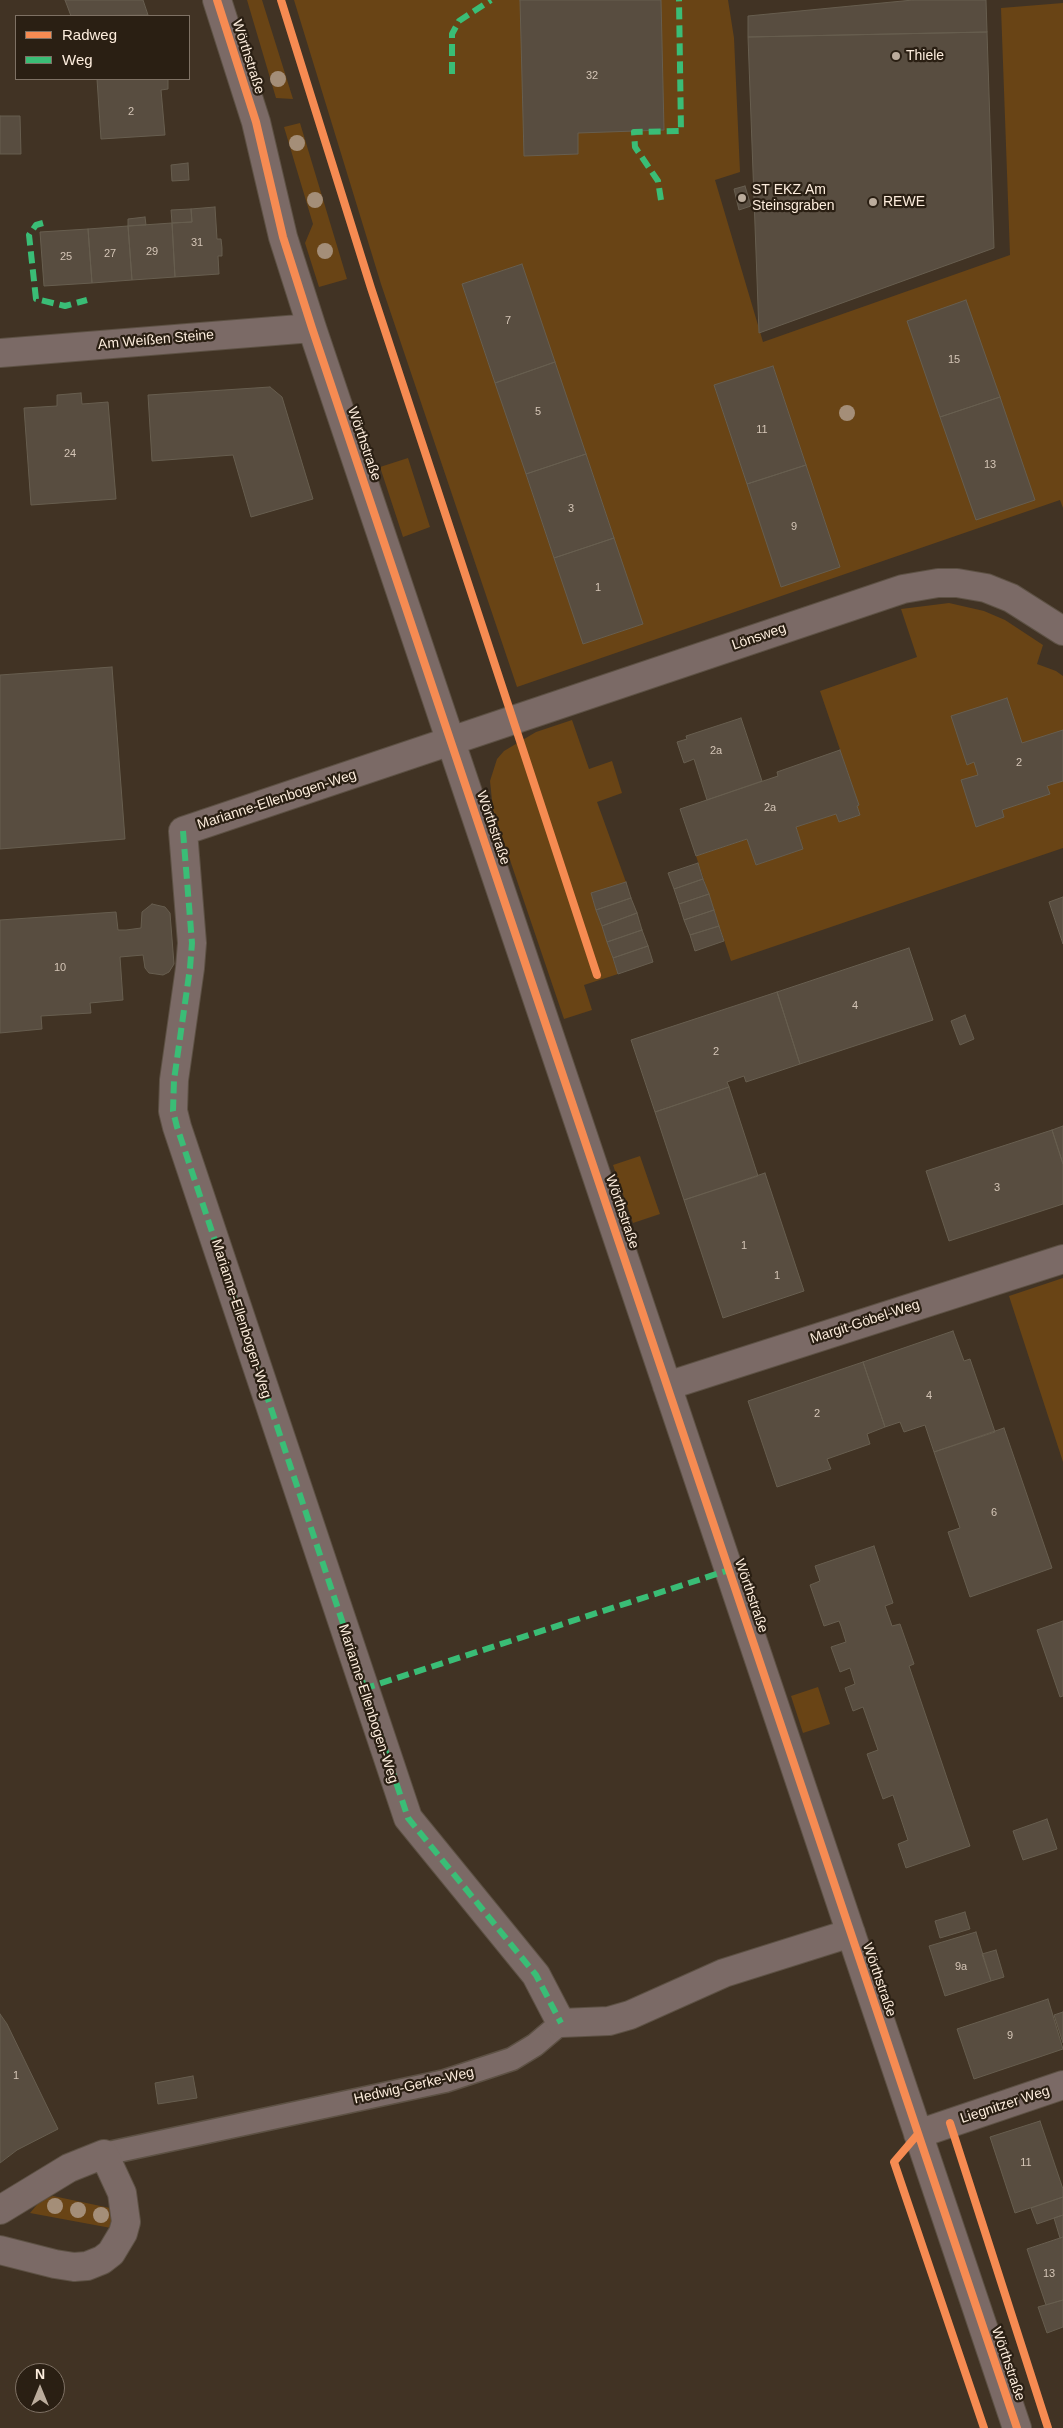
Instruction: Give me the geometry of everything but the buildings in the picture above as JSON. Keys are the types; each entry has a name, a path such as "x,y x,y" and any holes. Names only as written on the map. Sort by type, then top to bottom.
{"street":[{"name":"Wörthstraße","path":"217,0 256,122 283,237 312,328 1017,2428"},
{"name":"Am Weißen Steine","path":"0,353 312,328"},
{"name":"Lönsweg","path":"451,741 871,599 923,585 957,583 986,588 1011,598 1063,631"},
{"name":"Marianne-Ellenbogen-Weg","path":"451,741 183,831 192,943 174,1080 173,1111 408,1818 536,1975 550,1997 562,2023"},
{"name":"Margit-Göbel-Weg","path":"667,1386 1063,1259"},
{"path":"562,2023 608,2021 630,2015 724,1973 850,1933"},
{"name":"Liegnitzer Weg","path":"918,2134 1063,2085"},
{"path":"0,2250 74,2267 88,2266 102,2260 111,2253 123,2233 126,2222 122,2193 104,2154"},
{"name":"Hedwig-Gerke-Weg","path":"0,2210 69,2168 104,2154"}],"lane":[{"name":"Hedwig-Gerke-Weg","path":"104,2154 445,2081 512,2059 535,2045 562,2023"}],"shaded area":[{"path":"247,0 262,0 293,99 276,98"},
{"path":"294,0 728,0 734,38 740,172 715,180 763,342 1010,255 1001,8 1063,3 1063,508 1060,500 517,687 381,284"},
{"path":"300,123 347,279 319,287 305,243 313,224 284,127"},
{"path":"408,458 430,527 403,537 380,467"},
{"path":"949,603 984,611 1005,620 1043,645 1037,664 1056,671 1063,676 1063,848 731,961 696,856 747,839 756,865 803,849 796,827 836,814 839,822 860,815 857,806 859,805 820,691 917,657 901,609"},
{"path":"572,720 589,769 612,761 622,793 597,802 626,882 591,894 618,974 584,985 592,1010 564,1019 493,810 490,781 497,759 504,751 536,732"},
{"path":"640,1156 660,1214 633,1223 613,1165"},
{"path":"1063,1278 1063,1462 1009,1296"},
{"path":"818,1687 830,1724 803,1733 791,1696"},
{"path":"53,2196 110,2208 116,2213 111,2228 30,2213 41,2200"}],"marked path":[{"path":"452,74 452,34 459,21 491,0"},
{"path":"661,200 658,181 635,147 634,132 681,131 679,0"},
{"path":"43,223 36,225 29,235 36,299 65,306 87,300"},
{"path":"183,831 192,943 174,1080 173,1111 177,1127 408,1818 536,1975 561,2023"},
{"path":"363,1689 729,1570"}],"cycle path":[{"path":"217,0 256,122 283,237 312,328 1017,2428"},
{"path":"281,0 371,288 597,975"},
{"path":"950,2123 1048,2428"},
{"path":"918,2134 894,2162 984,2428"}],"place":[{"name":"Thiele","path":"896,56"},
{"name":"ST EKZ Am Steinsgraben","path":"742,198"},
{"name":"REWE","path":"873,202"}]}
